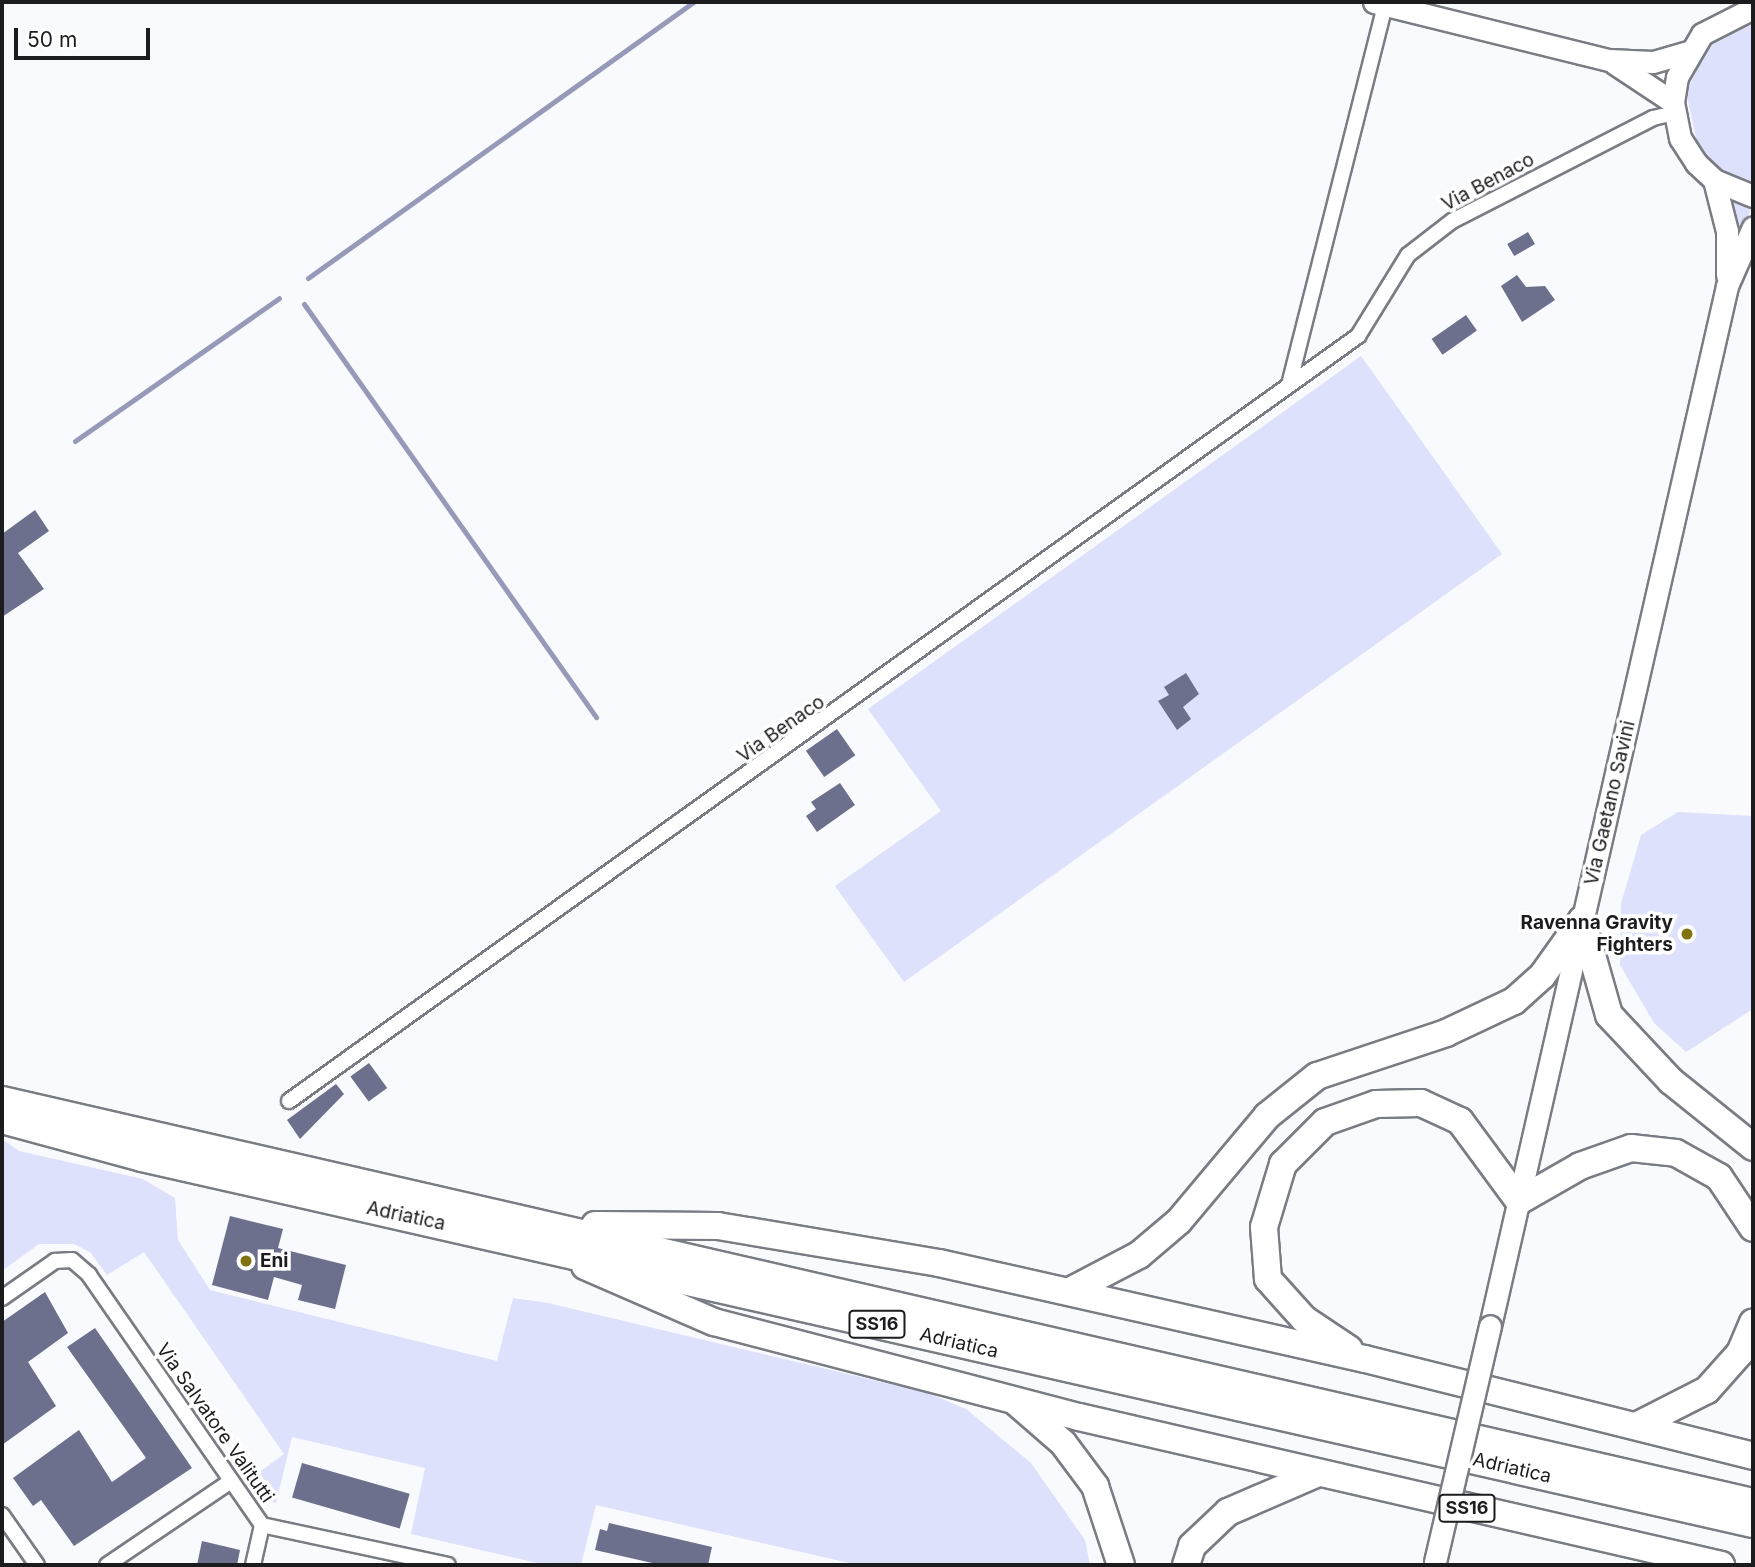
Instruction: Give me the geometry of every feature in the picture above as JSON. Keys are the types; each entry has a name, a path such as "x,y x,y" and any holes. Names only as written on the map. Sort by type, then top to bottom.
{"highway":[{"path":"1582,919 1609,1015 1671,1081 1753,1147"},
{"path":"1070,1291 1139,1255 1179,1221 1267,1116 1317,1076 1446,1034 1514,1000 1542,976 1582,919"},
{"name":"Adriatica","path":"2,1100 538,1234 1753,1524"},
{"name":"SS16","path":"1364,1359 1304,1319 1268,1279 1264,1227 1283,1164 1325,1122 1376,1104 1421,1103 1460,1121 1519,1200"},
{"name":"Adriatica","path":"2,1120 142,1158 538,1234 1753,1502"},
{"path":"1519,1200 1580,1166 1631,1148 1676,1153 1719,1177 1753,1228"},
{"name":"SS16","path":"538,1234 718,1226 1070,1291 1364,1359 1753,1456"},
{"name":"SS16","path":"538,1234 714,1322 1013,1400 1615,1543 1721,1565"},
{"path":"1637,1425 1707,1391 1740,1353 1753,1323"},
{"name":"SS16","path":"1013,1400 1063,1443 1095,1486 1121,1565"},
{"path":"1186,1565 1192,1546 1228,1512 1318,1473"},
{"path":"1615,1543 1633,1565"}],"street":[{"path":"1290,381 1379,3 1609,60 1653,62 1687,52 1720,20 1753,8"},
{"path":"1687,52 1674,108 1680,138 1714,180 1753,196"},
{"path":"1609,60 1674,108"},
{"name":"Via Benaco","path":"289,1101 891,675 1290,381 1357,336 1408,255 1452,221 1674,108"},
{"name":"Via Gaetano Savini","path":"1714,180 1727,231 1727,286"},
{"name":"Via Gaetano Savini","path":"1435,1563 1727,286 1753,227"},
{"name":"Via Salvatore Valitutti","path":"2,1298 55,1261 72,1260 89,1275 262,1524 424,1563 448,1565"},
{"path":"107,1565 231,1481"},
{"path":"2,1515 37,1565"},
{"path":"253,1565 262,1524"}],"shaded area":[{"path":"1753,21 1753,183 1717,168 1698,147 1686,92 1710,44"},
{"path":"1727,195 1753,204 1737,241"},
{"path":"1361,356 1502,554 904,982 835,886 941,811 868,709"},
{"name":"Ravenna Gravity Fighters","path":"1678,812 1753,816 1753,1009 1686,1052 1654,1023 1620,965 1621,904 1641,835"},
{"path":"2,1139 19,1151 143,1179 175,1198 178,1240 210,1290 497,1361 513,1298 548,1303 928,1393 966,1409 1031,1463 1085,1540 1090,1565 858,1565 596,1505 581,1565 546,1565 411,1534 425,1468 292,1437 276,1503 261,1498 249,1480 284,1454 144,1252 107,1275 90,1252 74,1244 39,1244 2,1271"}],"building":[{"path":"1528,232 1535,244 1514,256 1507,244"},
{"path":"1517,275 1526,287 1545,286 1555,300 1522,322 1501,286"},
{"path":"1466,315 1477,331 1442,355 1432,339"},
{"path":"35,510 49,531 18,553 44,589 2,617 2,534"},
{"path":"1186,673 1199,694 1183,707 1191,719 1177,730 1158,701 1169,695 1164,687"},
{"path":"837,729 855,755 824,777 806,751"},
{"path":"840,783 855,805 817,832 806,816 816,809 811,802"},
{"path":"369,1063 387,1088 369,1102 350,1077"},
{"path":"336,1084 344,1094 300,1139 287,1120"},
{"path":"230,1216 283,1229 278,1248 346,1265 335,1309 298,1300 302,1285 274,1277 268,1300 212,1285"},
{"path":"45,1292 68,1333 28,1362 56,1406 2,1445 2,1322"},
{"path":"95,1328 192,1468 74,1546 41,1500 33,1506 13,1478 79,1430 112,1482 146,1458 67,1347"},
{"path":"302,1463 410,1494 400,1528 292,1498"},
{"path":"609,1523 712,1547 708,1565 661,1565 595,1550 600,1529 607,1531"},
{"path":"202,1541 240,1550 237,1565 197,1565"}],"waterway":[{"path":"308,278 694,2"},
{"path":"75,441 279,298"},
{"path":"304,304 596,717"}],"place":[{"name":"Ravenna Gravity Fighters","path":"1687,934"},
{"name":"Eni","path":"246,1261"}]}
